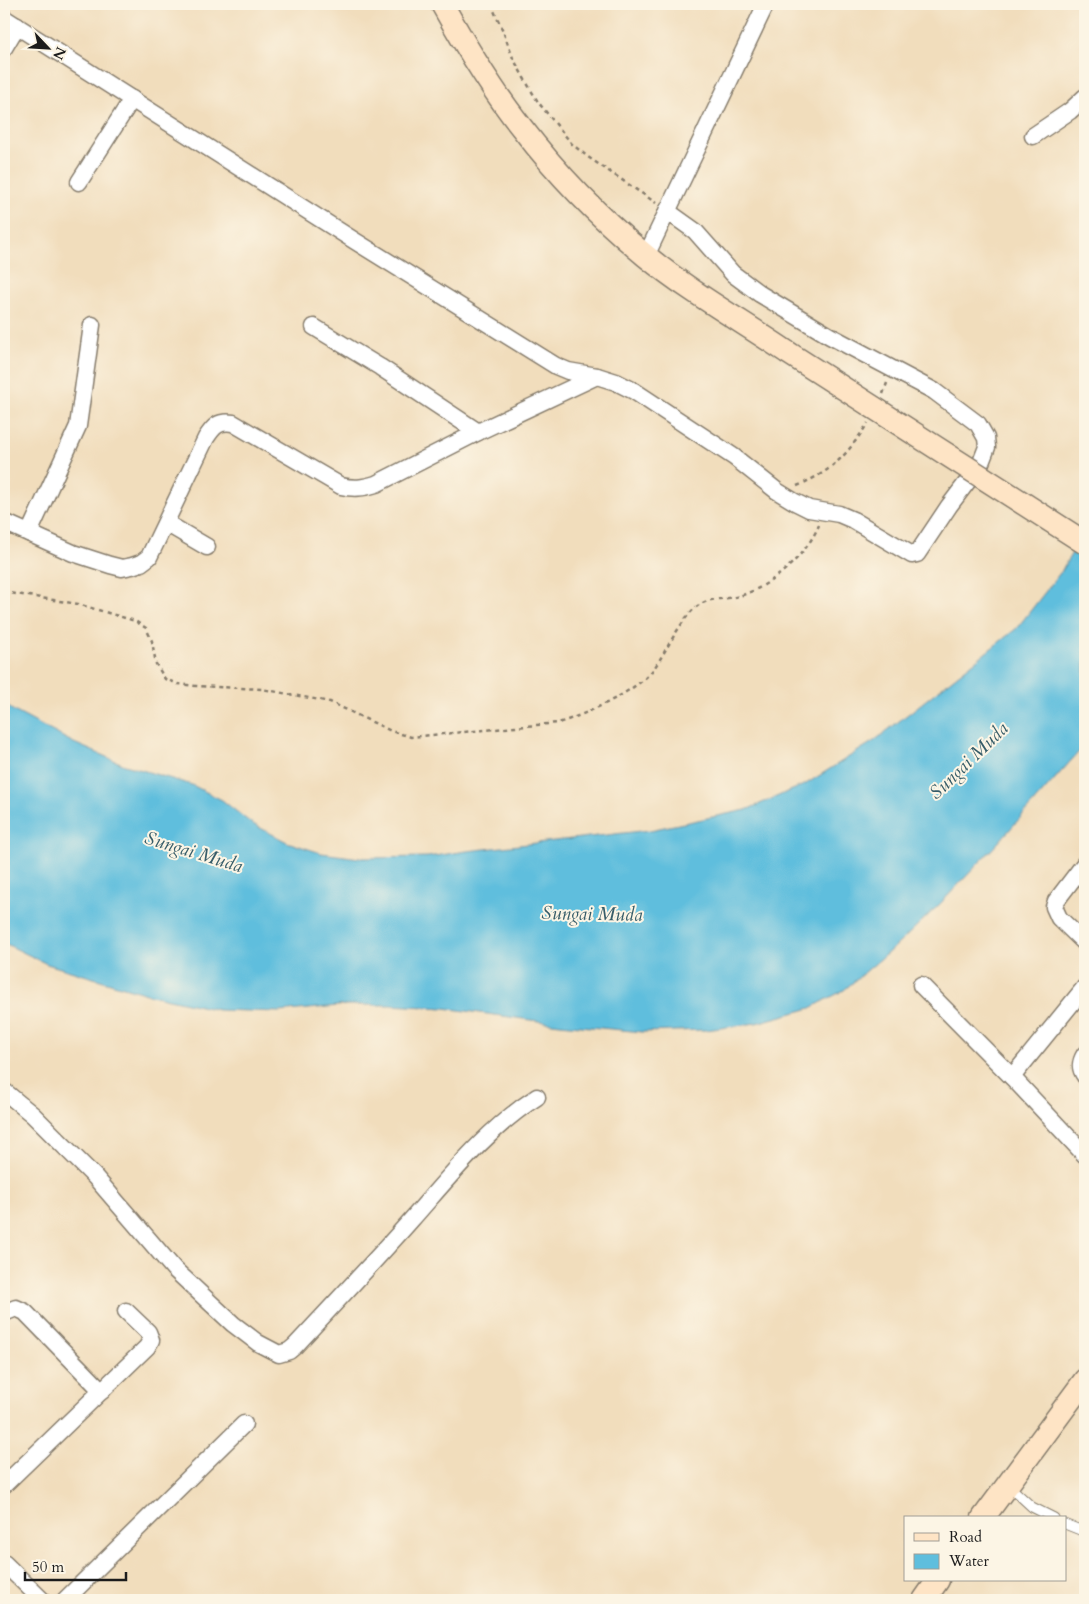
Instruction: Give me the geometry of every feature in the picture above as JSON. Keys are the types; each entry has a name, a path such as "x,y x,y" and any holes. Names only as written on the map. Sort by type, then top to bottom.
{"main road":[{"path":"442,4 485,77 522,128 563,177 593,208 646,256 697,294 1085,543"},
{"path":"984,1516 1085,1380"},
{"path":"924,1600 937,1582"}],"street":[{"path":"646,256 766,4"},
{"path":"4,48 10,22 556,366 568,372 597,376 616,382 634,391 734,457 777,491 795,502 809,509 839,514 853,520 912,555 917,554 949,506 980,465 987,447 986,438 978,424 934,391 830,336 746,284 723,264 695,231 667,211"},
{"path":"1033,136 1070,111 1085,97"},
{"path":"79,182 132,98"},
{"path":"29,533 80,420 92,325"},
{"path":"314,327 380,367 478,432"},
{"path":"4,522 73,553 122,568 141,563 149,557 206,438 214,425 223,421 233,423 341,486 362,488 376,484 478,432 597,376"},
{"path":"166,523 208,547"},
{"path":"1085,863 1056,901 1054,907 1059,918 1085,943"},
{"path":"921,985 1012,1077 1085,1155"},
{"path":"1012,1077 1085,987"},
{"path":"1085,1054 1080,1064 1085,1076"},
{"path":"4,1091 33,1115 95,1177 174,1269 233,1324 258,1343 278,1354 289,1351 295,1346 368,1269 475,1150 514,1114 538,1097"},
{"path":"4,1313 16,1308 25,1312 102,1391"},
{"path":"4,1485 147,1347 150,1340 148,1332 126,1311"},
{"path":"65,1600 244,1424"},
{"path":"4,1562 42,1600"}],"lane":[{"path":"1007,1484 1032,1507 1050,1516"},
{"path":"1066,1524 1085,1532"}],"path":[{"path":"490,4 504,31 513,58 538,102 572,144 603,168 667,211"},
{"path":"881,400 893,370"},
{"path":"777,491 807,481 835,464 848,453 871,419"},
{"path":"4,592 78,604 135,621 146,628 152,641 156,664 165,679 178,684 262,689 330,702 391,731 411,737 558,722 578,717 599,707 648,676 697,605 706,601 730,598 752,591 773,578 806,550 820,524 821,510"}],"water":[{"name":"Sungai Muda","path":"1085,531 1085,745 996,845 941,903 897,945 844,990 811,1008 756,1023 706,1030 642,1032 560,1024 444,1008 390,1005 347,1005 279,1012 218,1010 147,994 47,964 4,943 4,704 74,743 125,765 192,785 222,800 251,823 287,842 321,853 360,858 428,857 650,830 746,810 806,784 874,741 1017,628 1060,573"}]}
